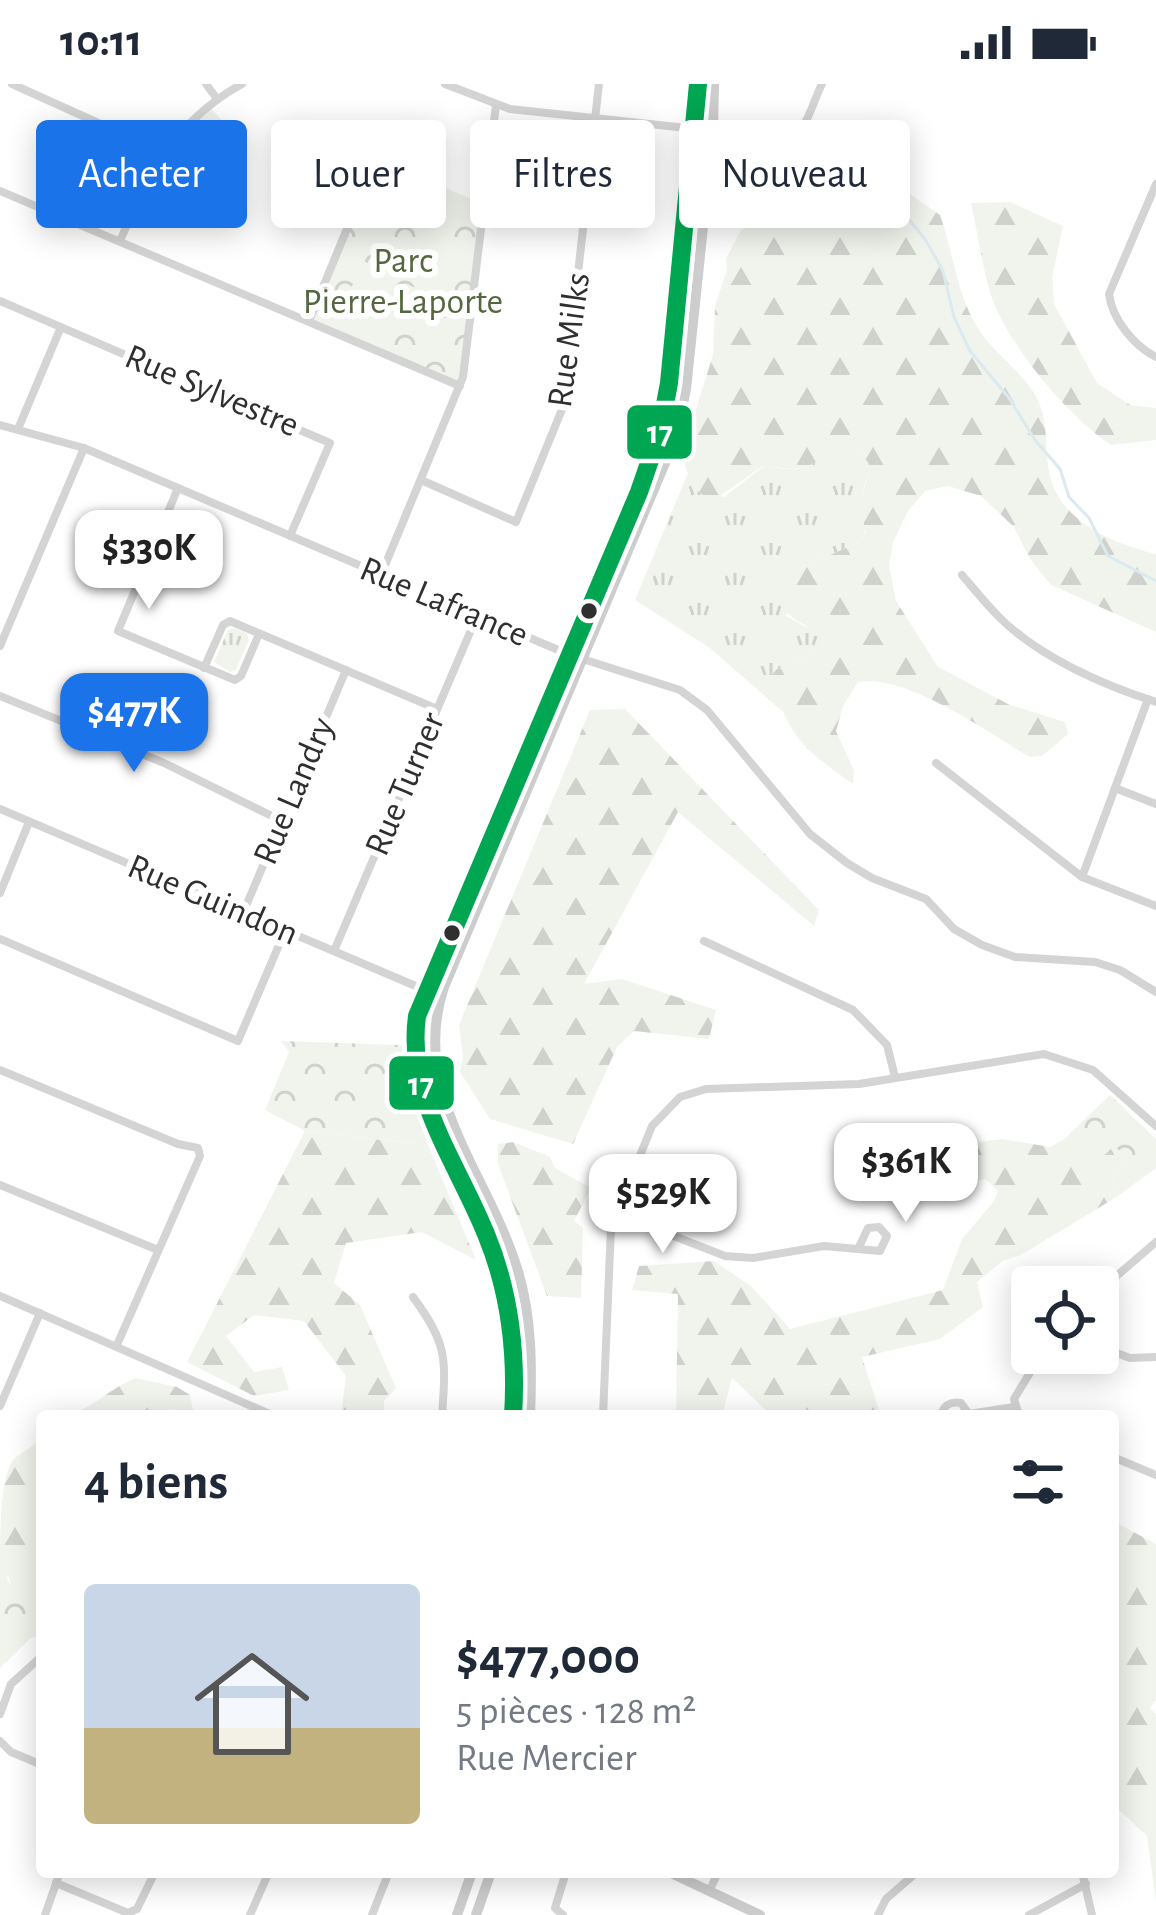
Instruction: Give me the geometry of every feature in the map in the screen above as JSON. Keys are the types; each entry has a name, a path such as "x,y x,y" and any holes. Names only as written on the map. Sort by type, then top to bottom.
{"main road":[{"path":"696,120 698,84"},
{"path":"713,120 714,84"},
{"path":"513,1410 513,1346 502,1282 486,1234 428,1109 416,1071 415,1030 425,990 570,656 660,431 684,228"},
{"path":"530,1410 531,1347 519,1273 440,1094 433,1028 444,987 676,437 686,389 703,228"},
{"path":"457,1915 470,1878"},
{"path":"476,1915 489,1878"},
{"path":"683,1878 760,1915"}],"street":[{"path":"12,84 93,120"},
{"path":"206,84 217,99"},
{"path":"191,120 242,84"},
{"path":"445,84 496,105 679,127"},
{"path":"596,119 598,84"},
{"path":"805,120 822,84"},
{"path":"494,120 496,105"},
{"path":"1156,184 1109,294 1115,314 1140,347 1156,357"},
{"path":"0,191 460,386"},
{"path":"120,242 126,228"},
{"path":"309,321 347,228"},
{"path":"381,575 460,386 480,228"},
{"name":"Rue Milks","path":"421,481 516,522 563,406 583,228"},
{"name":"Rue Sylvestre","path":"0,301 330,442 290,536"},
{"path":"18,429 61,327"},
{"name":"Rue Lafrance","path":"0,425 84,448 570,656 665,685 699,702 810,834 872,878 926,899 954,929 982,945 1015,957 1095,962 1120,970 1156,992"},
{"path":"0,646 84,448"},
{"path":"178,488 118,631 231,680 238,678 259,634"},
{"path":"962,574 1001,620 1037,645 1089,675 1152,700 1082,877"},
{"name":"Rue Turner","path":"334,952 477,616"},
{"path":"204,668 225,622 437,709"},
{"name":"Rue Landry","path":"243,913 346,670"},
{"path":"0,696 164,763 282,820"},
{"path":"936,763 1082,877 1156,907"},
{"path":"1115,788 1156,804"},
{"name":"Rue Guindon","path":"0,809 425,990"},
{"path":"0,893 29,822"},
{"path":"0,939 238,1041 285,931"},
{"path":"704,941 853,1010 887,1045 895,1077"},
{"path":"603,1410 605,1287 615,1213 652,1126 680,1097 706,1089 859,1084 1035,1054 1081,1063 1103,1076 1156,1126"},
{"path":"0,1070 178,1144 198,1148 200,1156 117,1345"},
{"path":"0,1185 158,1250"},
{"path":"615,1213 725,1256 753,1258 809,1247 859,1247"},
{"path":"1119,1274 1156,1242"},
{"path":"0,1296 260,1410"},
{"path":"413,1297 439,1331 442,1410"},
{"path":"0,1406 40,1313"},
{"path":"1119,1354 1156,1357"},
{"path":"1017,1410 1017,1391 1028,1374"},
{"path":"1119,1459 1156,1474"},
{"path":"0,1714 11,1684 36,1661"},
{"path":"0,1741 11,1753 36,1763"},
{"path":"45,1915 58,1878"},
{"path":"56,1883 128,1913 137,1909 152,1878"},
{"path":"250,1915 266,1878"},
{"path":"372,1915 387,1878"},
{"path":"563,1915 555,1908 564,1878"},
{"path":"710,1890 715,1878"},
{"path":"878,1915 886,1899 909,1878"},
{"path":"1084,1878 1092,1915"},
{"path":"1029,1915 1086,1884"}],"green space":[{"path":"209,105 221,120 196,120"},
{"name":"Parc Pierre-Laporte","path":"446,188 470,198 470,228 480,228 460,386 309,321 347,228 446,228"},
{"path":"910,194 940,215 971,316 1038,402 1052,484 1061,500 1087,526 1156,554 1156,632 1051,585 1030,559 1014,527 981,496 948,486 925,491 908,511 893,542 889,565 896,601 938,667 1010,705 1065,722 1068,734 1042,756 1030,757 922,695 877,682 858,682 843,706 836,731 854,771 853,784 821,761 792,728 770,677 777,669 819,651 823,642 787,613 774,585 787,567 798,569 862,541 866,532 861,507 869,467 862,457 838,444 804,467 763,466 713,501 692,488 682,453 713,355 715,306 726,259 741,230 910,228"},
{"path":"446,197 462,204 448,235 432,228 446,228"},
{"path":"1010,202 1063,226 1052,278 1054,304 1097,383 1130,405 1156,408 1156,440 1111,445 1056,396 1021,351 995,306 971,203"},
{"path":"422,246 451,256 440,288 411,278"},
{"path":"361,260 398,276 389,284 393,286 385,295 389,297 386,305 349,289 357,280 353,278 356,271 362,270 358,267"},
{"path":"408,285 437,295 426,326 397,316"},
{"path":"838,443 869,464 862,503 864,536 798,569 786,616 817,633 823,642 819,651 777,669 771,677 782,711 710,648 635,600 688,473 692,488 724,497 764,466 804,467"},
{"path":"228,630 247,633 249,640 235,671 230,672 214,662"},
{"path":"625,709 819,910 814,926 678,812 584,984 622,979 716,1010 709,1039 634,1031 617,1047 573,1144 490,1119 460,1072 459,1025 590,710"},
{"path":"281,1041 402,1045 403,1075 428,1145 305,1131 265,1110 289,1052"},
{"path":"1110,1095 1156,1139 1156,1168 1115,1198 1113,1177 1127,1157 1114,1146 1098,1161 1063,1140"},
{"path":"305,1131 428,1145 476,1260 422,1232 346,1243 334,1283 360,1305 396,1388 384,1401 384,1410 342,1410 346,1376 304,1321 254,1315 226,1336 254,1372 282,1367 289,1390 254,1396 187,1362"},
{"path":"1002,1139 1050,1147 1063,1140 1098,1160 1114,1145 1127,1157 1113,1177 1115,1198 1021,1255 1004,1260 977,1282 983,1307 940,1339 862,1357 879,1410 766,1410 732,1378 724,1410 676,1410 678,1294 632,1290 639,1266 714,1261 752,1287 790,1329 943,1290 962,1239 998,1191 985,1179 960,1185 884,1154"},
{"path":"513,1142 550,1157 555,1168 591,1188 574,1221 583,1228 581,1298 547,1296 498,1164 498,1144"},
{"path":"136,1378 177,1387 190,1395 193,1410 80,1410"},
{"path":"36,1442 36,1615 11,1586 4,1561 0,1563 5,1479 13,1460"},
{"path":"1119,1524 1156,1544 1156,1700 1150,1708 1156,1714 1156,1902 1147,1836 1119,1810"},
{"path":"0,1563 11,1565 7,1579 11,1586 36,1588 36,1636 0,1668"}],"waterway":[{"path":"910,221 943,271 954,317 970,351 1060,469 1069,497 1089,518 1108,556 1156,581"}],"transit line":[{"name":"17","path":"513,1410 513,1346 501,1278 426,1102 416,1046 417,1016 639,492 660,431 669,383 698,84"}]}
